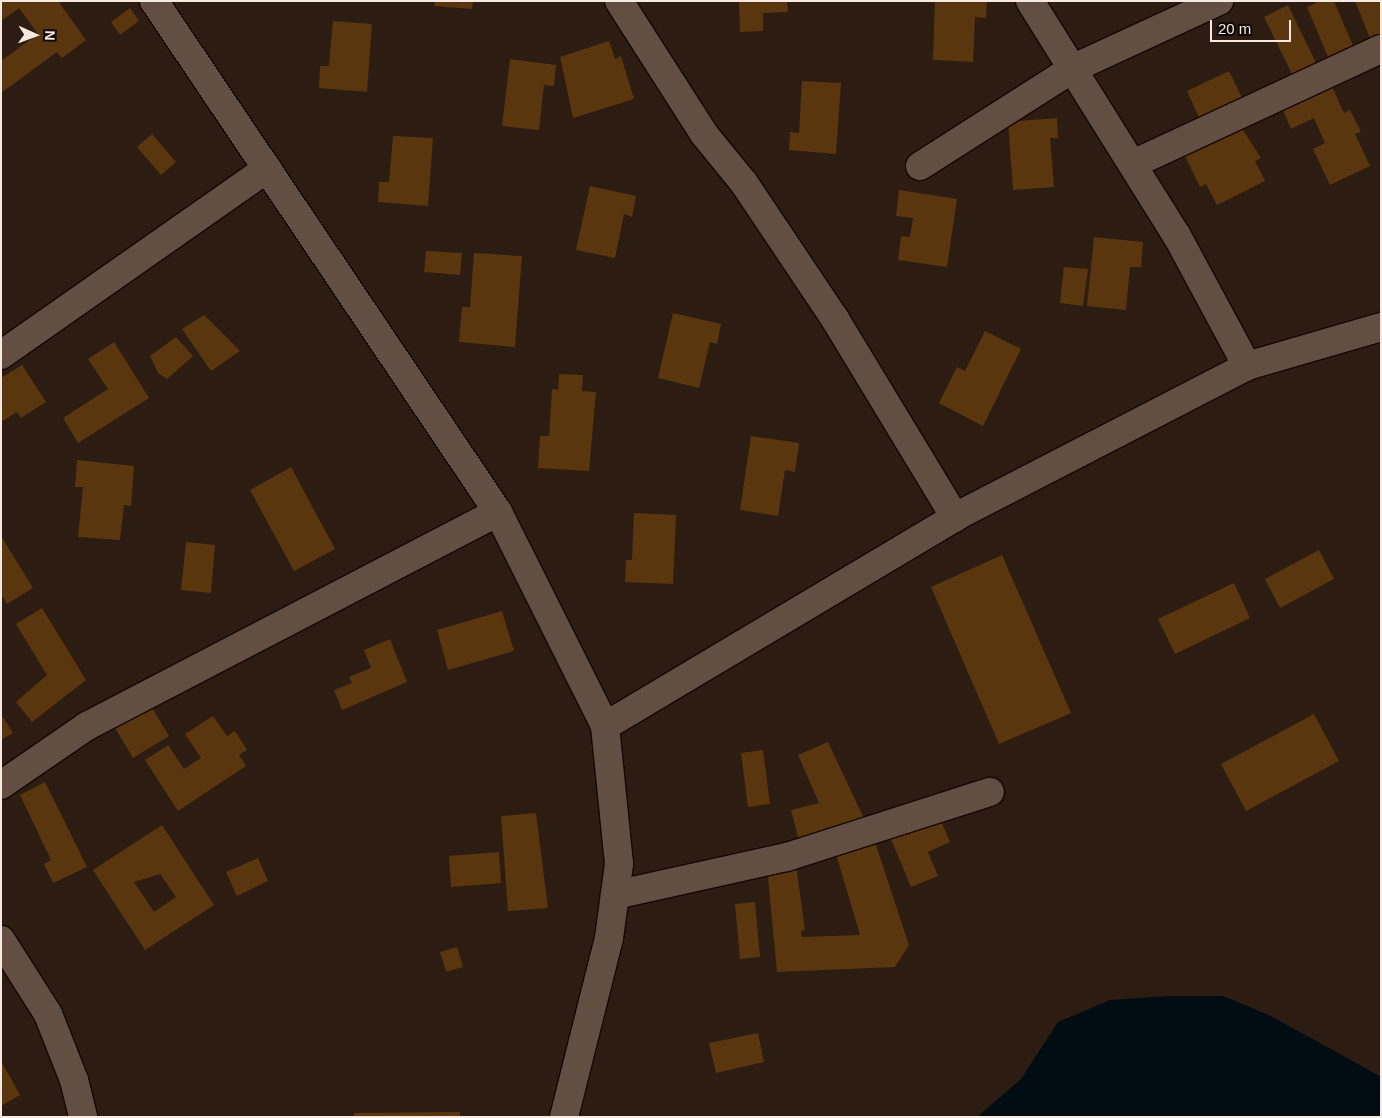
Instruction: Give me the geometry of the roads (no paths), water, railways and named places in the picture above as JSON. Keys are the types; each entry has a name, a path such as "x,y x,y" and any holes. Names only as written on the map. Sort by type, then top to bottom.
{"street":[{"path":"154,1 498,512 605,726 619,864 609,938 564,1117"},
{"path":"619,1 704,134 744,183 836,319 955,518"},
{"path":"1030,1 1133,164 1248,366"},
{"path":"920,166 1074,68 1219,1"},
{"path":"1133,164 1381,49"},
{"path":"1,355 267,169"},
{"path":"605,726 955,518 1248,366 1381,327"},
{"path":"1,785 87,726 498,512"},
{"path":"615,895 787,857 990,792"},
{"path":"1,940 48,1014 74,1080 83,1117"}]}
